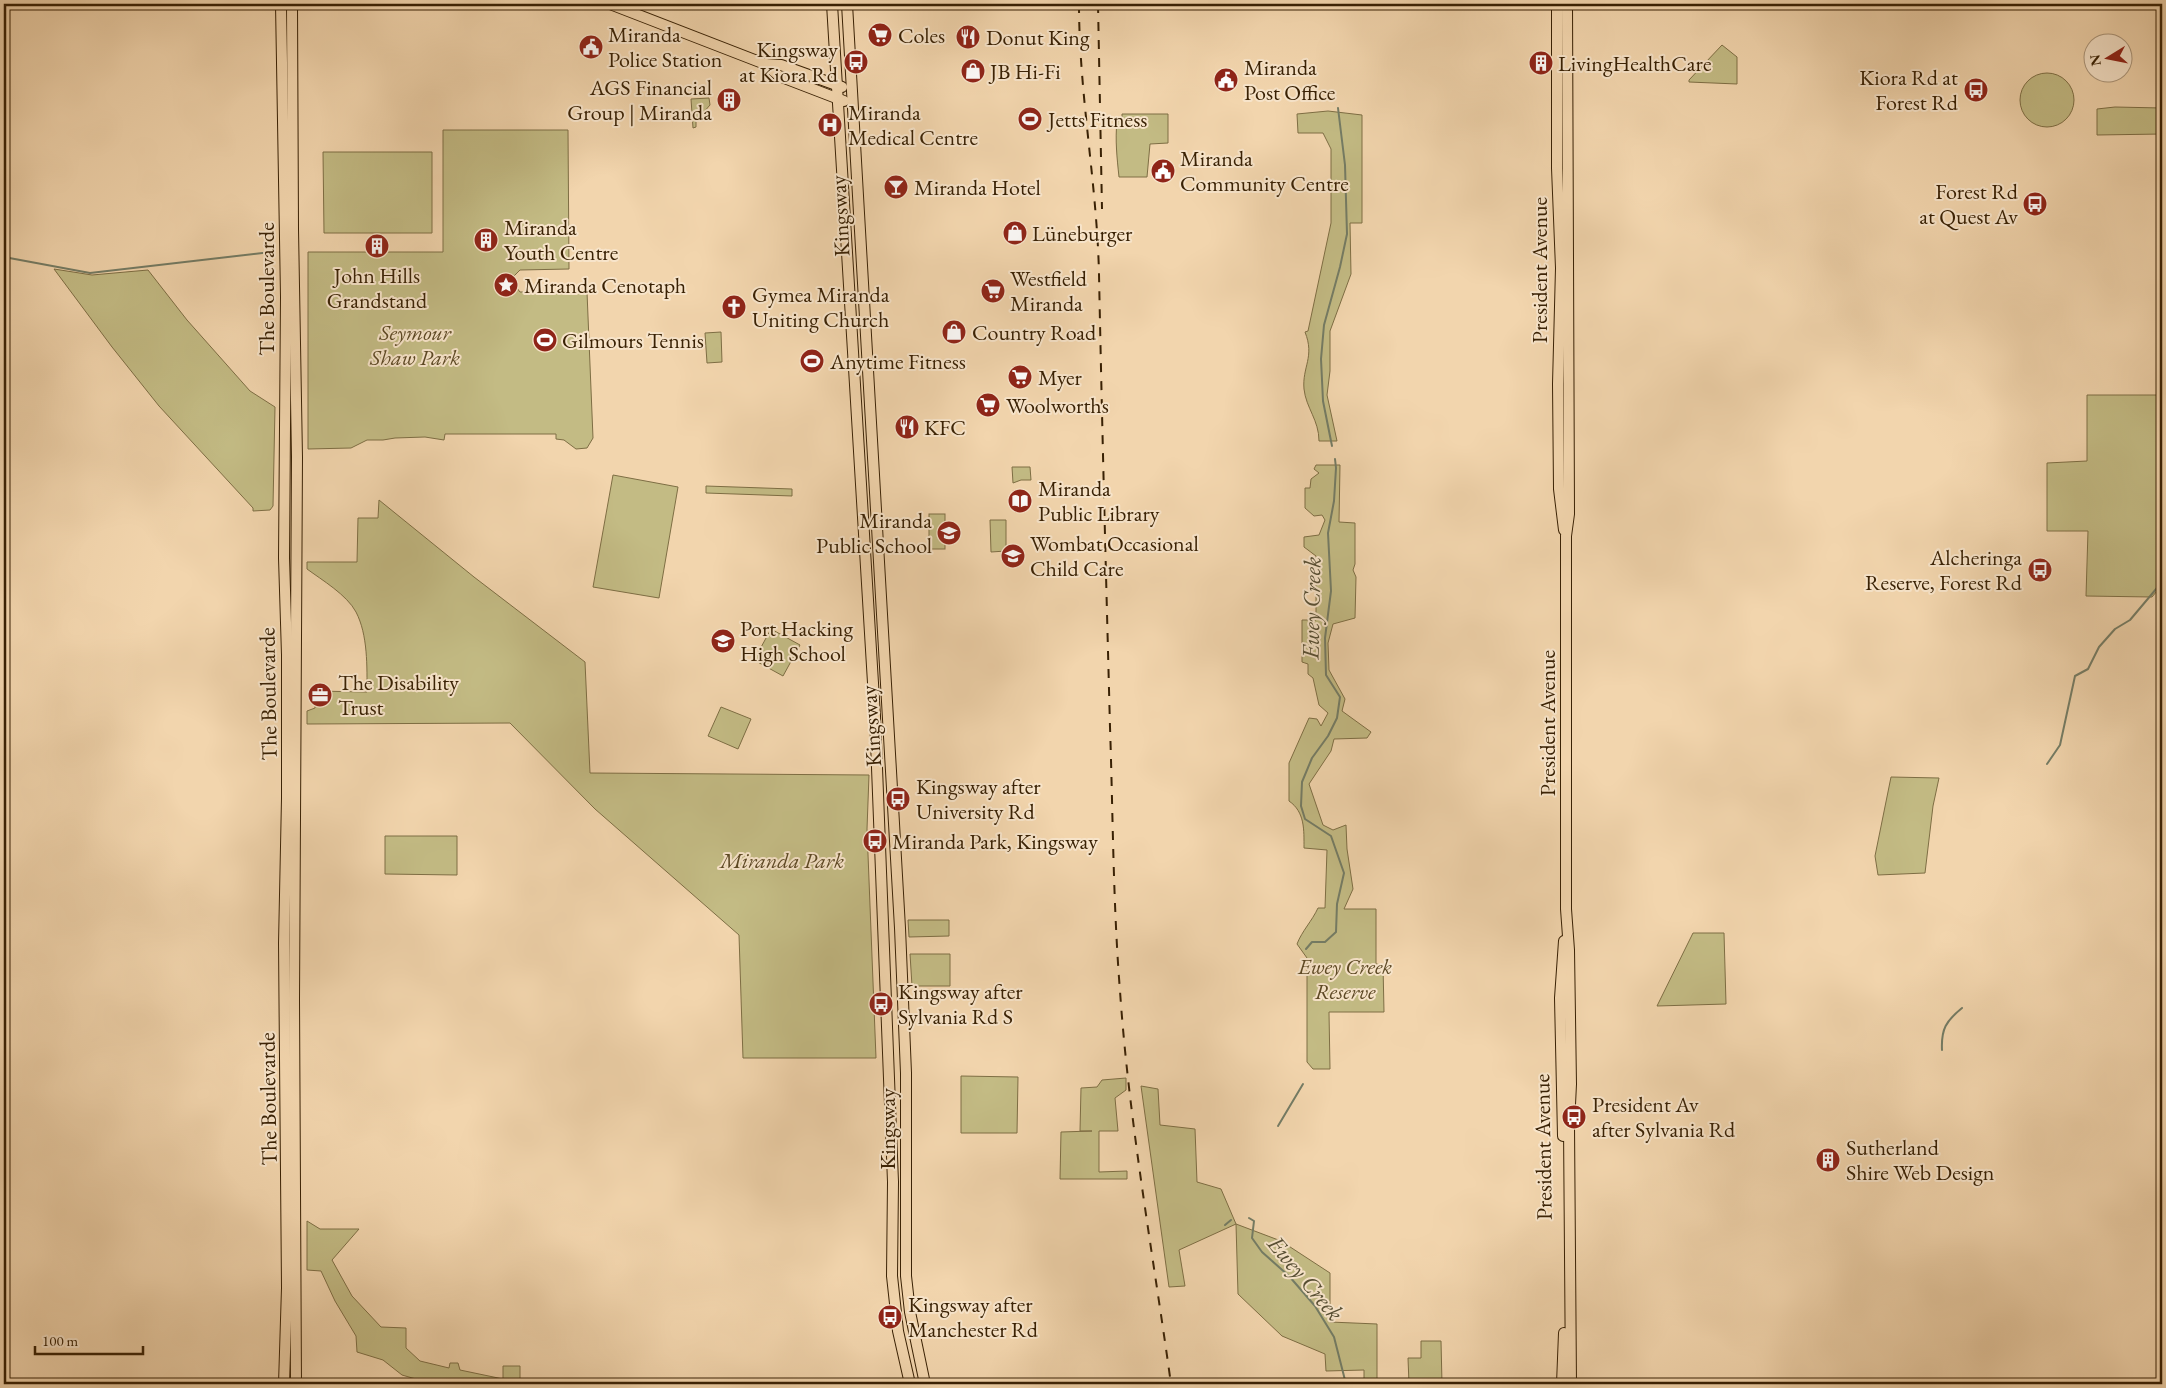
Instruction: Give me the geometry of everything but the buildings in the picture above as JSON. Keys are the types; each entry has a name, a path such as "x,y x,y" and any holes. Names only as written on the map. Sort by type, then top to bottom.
{"main road":[{"name":"The Boulevarde","path":"281,4 286,297 284,558 288,704 288,798 284,936 288,1181 284,1384"},
{"name":"The Boulevarde","path":"292,4 292,229 296,457 294,999 296,1384"},
{"path":"610,4 764,64 779,76 853,103"},
{"name":"Kingsway","path":"832,4 875,716 892,1182 892,1276 895,1307 910,1384"},
{"name":"Kingsway","path":"847,4 872,454 889,715 906,1073 906,1276 910,1312 925,1384"},
{"name":"President Avenue","path":"1557,4 1557,168 1562,286 1558,384 1559,489 1560,514 1566,536"},
{"name":"President Avenue","path":"1568,4 1569,514 1566,536 1566,909 1571,1008 1570,1384"},
{"path":"764,64 781,65 852,91"},
{"path":"859,454 872,454"},
{"path":"875,716 889,715"},
{"name":"President Avenue","path":"1562,1384 1565,1325 1564,1158 1560,998 1566,909"},
{"path":"888,1072 906,1073"}],"green space":[{"path":"1722,45 1737,57 1737,84 1689,82 1689,80"},
{"path":"2047,73 2057,75 2066,81 2072,90 2074,100 2072,110 2066,119 2057,125 2047,127 2037,125 2028,119 2022,110 2020,100 2022,90 2028,81 2037,75"},
{"path":"709,98 710,105 696,121 696,127 693,128 691,99"},
{"path":"2115,107 2162,108 2162,134 2097,135 2097,109"},
{"path":"1328,111 1362,115 1362,223 1350,223 1351,274 1330,331 1330,371 1327,395 1337,441 1319,441 1317,427 1304,389 1309,355 1305,332 1308,331 1331,223 1331,149 1323,133 1298,133 1297,114"},
{"path":"1122,114 1168,114 1168,143 1150,144 1147,177 1119,177 1116,128 1117,121 1122,121"},
{"name":"Seymour Shaw Park","path":"443,130 568,130 569,269 520,270 514,276 513,283 520,292 587,292 593,438 587,448 576,449 564,440 556,439 556,434 445,434 444,440 425,437 395,438 367,440 351,448 308,449 308,252 443,252"},
{"path":"323,152 432,152 432,233 324,233"},
{"path":"54,269 92,275 148,270 187,320 250,391 275,407 273,506 270,510 253,511 253,508 159,406"},
{"path":"721,332 722,362 707,363 705,333"},
{"path":"2087,395 2162,395 2162,585 2152,597 2086,596 2088,531 2047,531 2047,463 2087,461"},
{"name":"Ewey Creek Reserve","path":"1316,465 1340,465 1339,522 1355,523 1355,564 1353,570 1356,577 1355,618 1333,624 1328,643 1329,670 1345,699 1342,711 1371,732 1367,738 1334,739 1331,751 1309,784 1323,825 1333,830 1346,825 1347,849 1353,889 1344,909 1376,909 1376,964 1383,965 1384,1012 1329,1012 1330,1069 1313,1069 1307,1062 1307,958 1297,944 1318,908 1325,908 1327,850 1304,848 1301,816 1289,801 1289,763 1309,718 1317,719 1321,726 1328,713 1319,705 1313,678 1308,674 1308,664 1302,662 1302,620 1316,620 1316,556 1304,547 1304,537 1319,535 1325,520 1322,515 1314,516 1305,508 1305,488 1310,488 1311,479 1319,473 1314,469"},
{"path":"1012,467 1030,467 1031,480 1021,480 1013,483"},
{"path":"613,475 678,487 659,598 593,587"},
{"path":"706,486 792,489 792,496 706,493"},
{"name":"Miranda Park","path":"379,500 474,577 585,662 590,773 869,775 867,829 876,1058 743,1058 739,935 595,809 510,723 307,724 307,711 315,708 315,691 367,692 367,662 363,631 356,612 347,600 307,569 307,562 357,562 358,518 378,518"},
{"path":"929,514 945,514 945,549 929,549"},
{"path":"990,520 1006,520 1006,551 991,552"},
{"path":"771,629 800,645 783,676 754,660"},
{"path":"721,707 751,719 738,749 708,736"},
{"path":"1891,777 1939,778 1933,806 1925,873 1878,875 1875,856"},
{"path":"385,836 457,836 457,875 385,874"},
{"path":"908,920 949,920 949,936 909,937"},
{"path":"1693,933 1724,933 1726,1004 1657,1006"},
{"path":"910,954 950,954 950,986 912,986"},
{"path":"961,1076 1018,1077 1017,1133 961,1133"},
{"path":"1126,1078 1126,1090 1115,1098 1118,1131 1099,1131 1099,1172 1127,1171 1127,1179 1060,1179 1061,1132 1092,1131 1080,1131 1081,1088 1097,1087 1102,1080"},
{"path":"1141,1086 1158,1089 1160,1125 1195,1129 1197,1182 1221,1189 1236,1224 1179,1250 1185,1286 1169,1287"},
{"path":"307,1221 320,1229 359,1229 332,1260 352,1296 381,1327 406,1328 406,1348 420,1361 449,1368 450,1363 458,1363 460,1370 503,1379 503,1366 520,1366 520,1384 433,1384 402,1375 383,1360 357,1352 356,1336 335,1301 321,1271 307,1270"},
{"path":"1236,1224 1281,1241 1330,1273 1330,1322 1377,1324 1377,1384 1362,1384 1364,1383 1364,1370 1326,1371 1325,1354 1282,1336 1238,1294"},
{"path":"1421,1341 1441,1341 1442,1384 1409,1384 1408,1358 1421,1358"}],"waterway":[{"name":"Ewey Creek","path":"1332,446 1323,401 1321,359 1324,325 1347,234 1345,165 1338,108"},
{"path":"4,257 90,273 271,252"},
{"name":"Ewey Creek","path":"1306,949 1312,942 1325,942 1336,932 1337,904 1344,873 1331,836 1305,819 1301,806 1302,782 1312,758 1328,736 1337,718 1340,697 1326,675 1325,638 1331,591 1328,533 1334,501 1335,459"},
{"path":"2047,764 2060,745 2075,676 2088,669 2099,647 2115,629 2130,620 2162,582"},
{"path":"1942,1050 1942,1036 1948,1021 1962,1008"},
{"name":"Ewey Creek","path":"1278,1126 1303,1084"},
{"name":"Ewey Creek","path":"1249,1218 1254,1221 1252,1238 1262,1252 1289,1276 1315,1306 1334,1337 1346,1384"},
{"path":"1225,1225 1231,1220"}],"railway":[{"path":"1079,4 1082,72 1098,240 1118,958 1124,1040 1135,1139 1171,1384"},
{"path":"1098,4 1102,209"}],"place":[{"name":"Coles","path":"880,35"},
{"name":"Donut King","path":"968,37"},
{"name":"Miranda Police Station","path":"591,47"},
{"name":"Kingsway at Kiora Rd","path":"856,62"},
{"name":"LivingHealthCare","path":"1541,63"},
{"name":"JB Hi-Fi","path":"973,71"},
{"name":"Miranda Post Office","path":"1226,80"},
{"name":"Kiora Rd at Forest Rd","path":"1976,90"},
{"name":"AGS Financial Group | Miranda","path":"729,100"},
{"name":"Jetts Fitness","path":"1030,119"},
{"name":"Miranda Medical Centre","path":"830,125"},
{"name":"Miranda Community Centre","path":"1163,171"},
{"name":"Miranda Hotel","path":"896,187"},
{"name":"Forest Rd at Quest Av","path":"2035,204"},
{"name":"Lüneburger","path":"1015,233"},
{"name":"Miranda Youth Centre","path":"486,240"},
{"name":"John Hills Grandstand","path":"377,246"},
{"name":"Miranda Cenotaph","path":"506,285"},
{"name":"Westfield Miranda","path":"993,291"},
{"name":"Gymea Miranda Uniting Church","path":"734,307"},
{"name":"Country Road","path":"954,332"},
{"name":"Gilmours Tennis","path":"545,340"},
{"name":"Anytime Fitness","path":"812,361"},
{"name":"Myer","path":"1020,377"},
{"name":"Woolworths","path":"988,405"},
{"name":"KFC","path":"907,427"},
{"name":"Miranda Public Library","path":"1020,501"},
{"name":"Miranda Public School","path":"949,533"},
{"name":"Wombat Occasional Child Care","path":"1013,556"},
{"name":"Alcheringa Reserve, Forest Rd","path":"2040,570"},
{"name":"Port Hacking High School","path":"723,641"},
{"name":"The Disability Trust","path":"320,695"},
{"name":"Kingsway after University Rd","path":"898,799"},
{"name":"Miranda Park, Kingsway","path":"875,841"},
{"name":"Kingsway after Sylvania Rd S","path":"881,1004"},
{"name":"President Av after Sylvania Rd","path":"1574,1117"},
{"name":"Sutherland Shire Web Design","path":"1828,1160"},
{"name":"Kingsway after Manchester Rd","path":"890,1317"}]}
